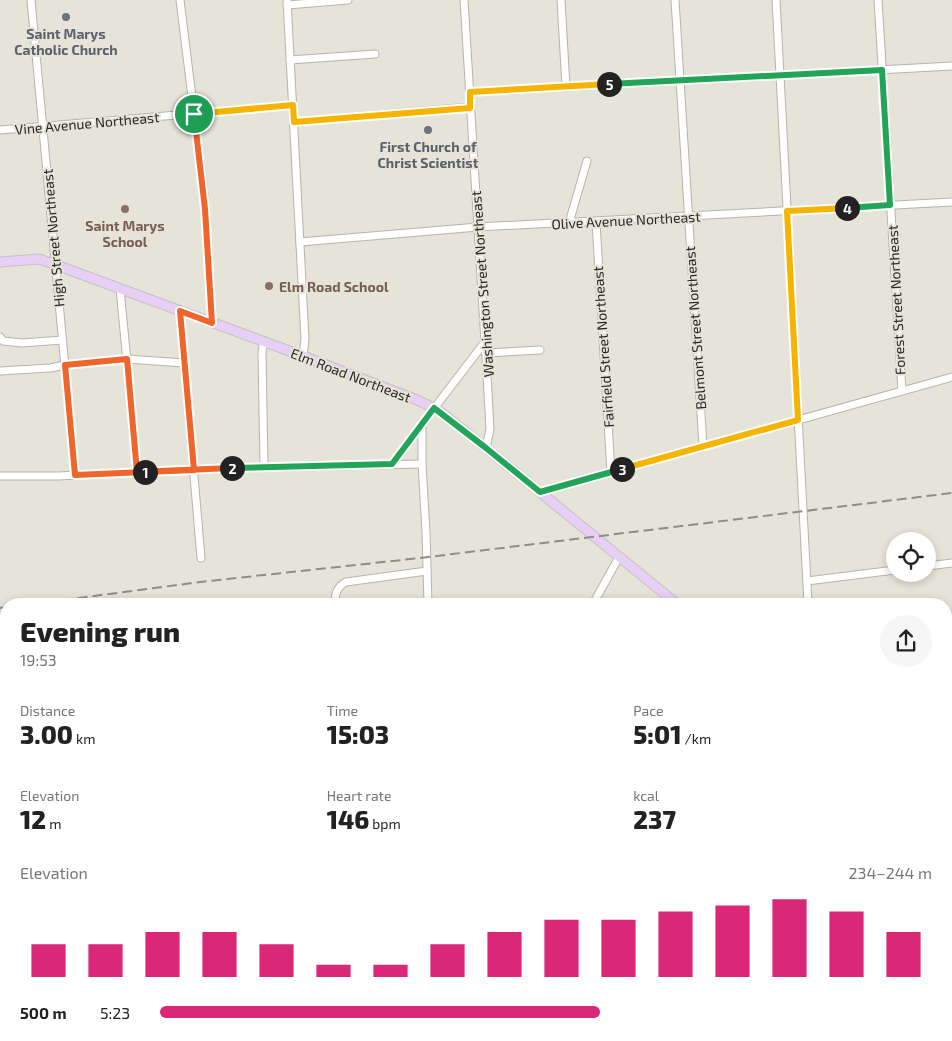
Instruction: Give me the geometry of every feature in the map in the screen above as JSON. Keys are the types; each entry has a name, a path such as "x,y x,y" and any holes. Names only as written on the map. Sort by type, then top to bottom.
{"main road":[{"name":"Elm Road Northeast","path":"0,262 39,259 48,262 303,356 434,408 486,448 670,598"}],"street":[{"path":"31,0 38,0"},
{"name":"High Street Northeast","path":"31,0 75,475"},
{"path":"180,0 205,209 212,323"},
{"path":"303,356 305,339 287,2 348,0"},
{"name":"Washington Street Northeast","path":"464,0 490,429 486,448"},
{"path":"561,0 566,87"},
{"name":"Belmont Street Northeast","path":"675,0 703,446"},
{"path":"776,0 808,598"},
{"name":"Forest Street Northeast","path":"878,0 902,391"},
{"path":"290,60 374,54"},
{"path":"470,92 952,66"},
{"name":"Vine Avenue Northeast","path":"0,130 293,105"},
{"path":"294,122 470,108"},
{"path":"571,222 572,210 587,161"},
{"name":"Olive Avenue Northeast","path":"300,242 571,222 952,202"},
{"name":"Fairfield Street Northeast","path":"596,222 611,472"},
{"path":"120,289 137,472"},
{"path":"180,311 201,558"},
{"path":"0,337 3,341 22,342 62,340"},
{"path":"264,342 262,352 264,467"},
{"path":"392,464 485,342"},
{"path":"486,353 540,350"},
{"path":"0,371 50,368 127,359 184,363"},
{"path":"540,492 952,377"},
{"path":"422,424 428,598"},
{"path":"0,476 59,476 264,467 422,464"},
{"path":"596,598 619,557"},
{"path":"936,565 952,563"},
{"path":"336,598 340,586 346,582 427,571"},
{"path":"807,581 886,571"}],"railway":[{"path":"79,598 952,493"}],"place":[{"name":"Saint Marys Catholic Church","path":"66,17"},
{"name":"First Church of Christ Scientist","path":"428,130"},
{"name":"Saint Marys School","path":"125,209"},
{"name":"Elm Road School","path":"269,286"}],"route":[{"path":"194,114 204,194 212,323 180,311 194,470 75,475 65,365 127,359 137,472 194,470 242,468 392,464 434,408 540,492 798,420 787,211 890,205 882,70 470,92 470,108 294,122 293,105 194,114"}]}
